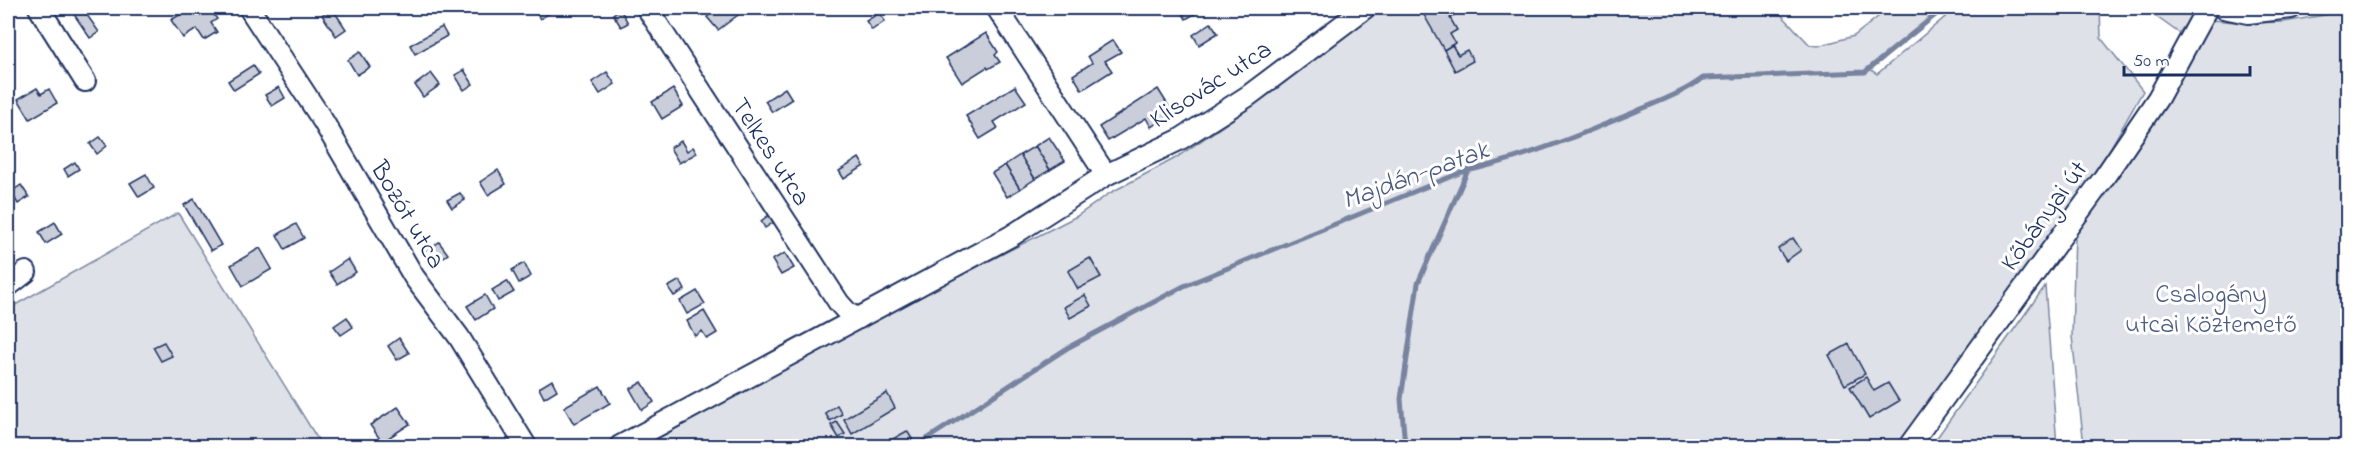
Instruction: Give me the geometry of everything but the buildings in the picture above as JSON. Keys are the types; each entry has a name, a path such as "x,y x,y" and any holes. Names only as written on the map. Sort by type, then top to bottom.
{"street":[{"path":"39,8 85,81"},
{"name":"Bozót utca","path":"249,8 323,120 414,277 476,362 526,447"},
{"name":"Telkes utca","path":"647,8 839,303 849,314 859,318"},
{"path":"997,8 1106,175"},
{"name":"Kőbányai út","path":"1910,447 2158,98 2207,8"},
{"path":"2223,8 2248,13 2291,8"},
{"name":"Klisovác utca","path":"620,447 1011,236 1106,175 1179,140 1248,96 1353,11"},
{"path":"8,286 26,272"}],"green space":[{"path":"1382,8 1775,8 1810,45 1818,46 1854,36 1889,8 1942,8 1869,68 1877,74 1956,8 2100,8 2101,38 2143,91 2087,189 1909,446 644,446 865,324 1077,216 1110,193 1174,159 1248,109"},
{"path":"2144,8 2198,8 2179,33"},
{"name":"Csalogány utcai Köztemető","path":"2347,11 2347,446 2084,446 2072,336 2075,234 2134,151 2211,20 2249,23 2284,22"},
{"path":"178,213 322,446 8,446 8,309"},
{"path":"2045,286 2057,446 1931,446 1936,439"}],"waterway":[{"name":"Majdán-patak","path":"916,446 1069,347 1184,286 1462,172 1551,146 1594,129 1671,96 1703,78 1865,72 1944,8"},
{"path":"1405,446 1401,399 1418,283 1468,170"}]}
